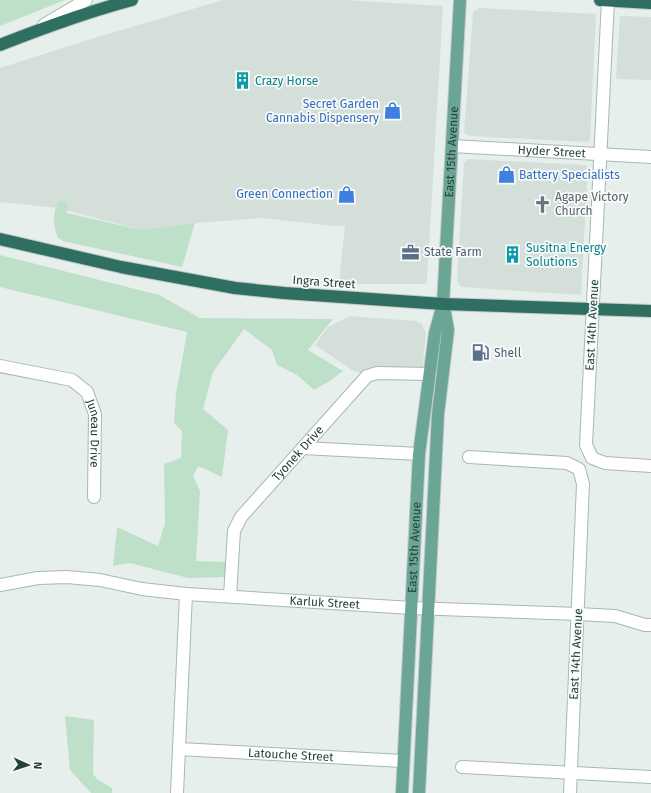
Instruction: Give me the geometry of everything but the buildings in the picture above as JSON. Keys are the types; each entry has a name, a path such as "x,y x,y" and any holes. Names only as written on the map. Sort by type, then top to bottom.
{"highway":[{"path":"0,45 32,32 103,8 132,0"},
{"path":"600,0 651,3"},
{"name":"Ingra Street","path":"0,239 121,267 235,288 284,293 443,304 651,311"}],"main road":[{"name":"East 15th Avenue","path":"402,793 420,454 435,332 443,304 460,0"},
{"name":"East 15th Avenue","path":"419,793 438,414 448,330 443,304"}],"street":[{"path":"32,32 86,0"},
{"name":"East 14th Avenue","path":"608,0 586,445 592,458 605,463 651,466"},
{"name":"Hyder Street","path":"452,146 651,157"},
{"name":"Juneau Drive","path":"0,366 72,380 87,392 95,414 94,497"},
{"name":"Tyonek Drive","path":"230,596 234,531 241,517 367,376 377,373 430,374"},
{"path":"303,448 420,454"},
{"name":"East 14th Avenue","path":"469,457 567,463 579,469 583,484 570,793"},
{"name":"Karluk Street","path":"0,585 38,578 67,577 100,580 142,589 186,594 412,608 615,616 651,626"},
{"path":"176,793 186,594"},
{"name":"Latouche Street","path":"179,749 403,761"},
{"path":"462,767 651,777"}],"shaded area":[{"path":"223,0 345,0 443,6 427,281 425,284 339,284 345,225 335,226 263,218 195,223 141,230 58,208 0,202 0,68"},
{"path":"479,8 596,14 590,140 588,142 470,136 464,133 473,13"},
{"path":"620,16 651,17 651,80 616,79"},
{"path":"468,159 586,165 588,167 581,295 461,287 457,281 464,163"},
{"path":"350,316 416,321 422,324 426,333 421,381 378,379 352,370 315,345 328,327"}],"green space":[{"path":"0,0 65,0 0,26"},
{"path":"59,201 66,201 68,206 67,213 141,230 195,223 182,267 63,241 58,238 54,224 55,209"},
{"path":"0,255 159,295 200,318 333,319 308,350 343,371 330,381 314,390 297,375 277,365 272,350 244,329 213,372 203,409 228,430 222,477 198,466 193,476 200,491 196,561 227,562 228,577 188,578 130,563 113,566 117,527 158,546 165,523 164,464 181,458 182,431 174,423 176,394 187,332 0,287"},
{"path":"65,716 94,720 93,774 98,780 112,788 112,793 91,793 70,770"}],"place":[{"name":"Crazy Horse","path":"242,81"},
{"name":"Secret Garden Cannabis Dispensery","path":"392,111"},
{"name":"Battery Specialists","path":"506,175"},
{"name":"Green Connection","path":"346,194"},
{"name":"Agape Victory Church","path":"542,204"},
{"name":"State Farm","path":"411,252"},
{"name":"Susitna Energy Solutions","path":"513,255"},
{"name":"Shell","path":"481,353"}]}
